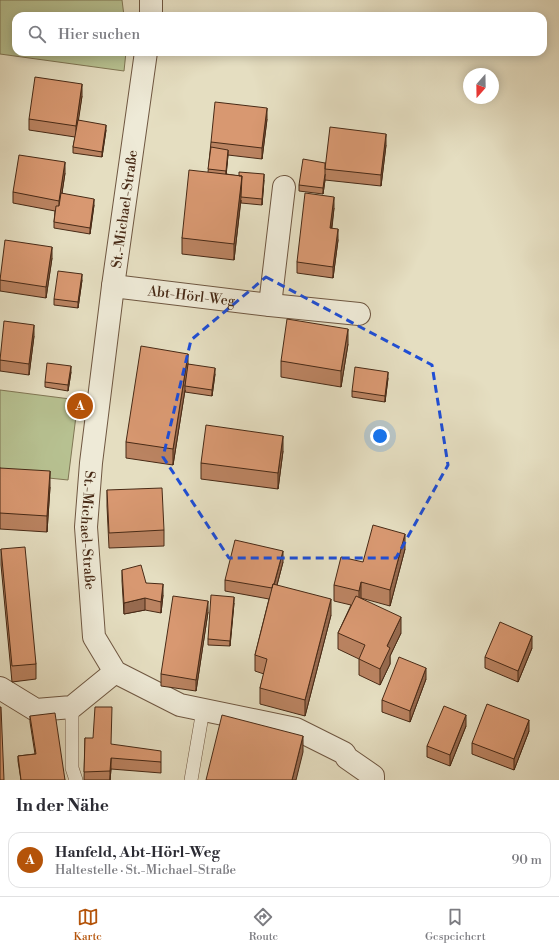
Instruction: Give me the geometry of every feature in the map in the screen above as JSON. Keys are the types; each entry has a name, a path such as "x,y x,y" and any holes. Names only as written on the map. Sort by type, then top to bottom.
{"street":[{"path":"151,0 151,12"},
{"name":"St.-Michael-Straße","path":"115,672 94,636 86,527 91,463 113,286 145,56"},
{"path":"270,305 284,187"},
{"name":"Abt-Hörl-Weg","path":"113,286 359,314"},
{"path":"0,688 36,710 72,707 115,672 180,705 296,729 344,753 348,758 373,776 373,780"}],"lane":[{"path":"72,707 72,768 76,780"},
{"path":"191,780 203,710"}],"highlighted area":[{"path":"266,277 432,365 448,465 396,558 229,558 163,457 191,340"}],"green space":[{"path":"0,0 122,0 124,12 12,12 12,56 0,54"},
{"path":"15,56 126,56 124,71"},
{"path":"0,390 78,400 68,480 0,473"}],"building":[{"path":"35,77 82,84 76,126 29,119"},
{"path":"215,102 267,108 262,148 211,142"},
{"path":"78,120 106,125 102,152 73,147"},
{"path":"330,127 386,134 381,175 325,169"},
{"path":"211,147 228,150 226,171 208,169"},
{"path":"19,155 65,162 59,201 13,192"},
{"path":"303,159 325,163 323,188 299,185"},
{"path":"189,170 242,176 234,244 182,238"},
{"path":"239,172 264,174 262,199 241,197 242,176 239,176"},
{"path":"61,193 94,199 90,228 54,222 56,206 59,206"},
{"path":"305,193 334,197 330,228 338,229 333,267 297,262"},
{"path":"5,240 52,247 46,287 0,280"},
{"path":"58,271 82,274 78,302 54,299"},
{"path":"287,319 348,329 341,371 281,361"},
{"path":"4,321 34,325 29,364 0,360"},
{"path":"141,346 188,354 173,449 126,442"},
{"path":"47,363 71,366 68,385 45,382"},
{"path":"188,364 215,368 212,390 185,386"},
{"path":"355,367 388,372 385,396 352,391"},
{"path":"206,425 283,436 278,473 201,463"},
{"path":"0,468 50,471 47,516 0,513"},
{"path":"162,488 164,530 109,533 107,490"},
{"path":"373,525 405,534 390,590 361,582 359,591 334,585 341,557 363,562"},
{"path":"235,540 283,551 272,588 225,580"},
{"path":"25,547 36,664 12,666 1,549"},
{"path":"141,565 146,583 163,584 161,602 145,598 124,603 122,570"},
{"path":"273,584 331,599 305,700 260,688 267,659 255,655"},
{"path":"211,595 234,597 230,641 208,639"},
{"path":"173,596 208,601 196,680 161,674"},
{"path":"356,596 401,617 387,646 390,648 380,669 359,659 365,645 338,633"},
{"path":"500,622 532,636 518,671 485,657"},
{"path":"399,657 426,668 410,711 382,700"},
{"path":"487,704 529,720 514,759 472,743"},
{"path":"444,706 466,715 450,755 427,746"},
{"path":"1,707 4,780 0,780"},
{"path":"95,707 112,707 111,744 161,751 161,762 111,758 110,771 84,772 85,738 93,738"},
{"path":"55,713 65,780 21,780 18,756 36,754 30,716"},
{"path":"222,715 303,736 292,780 206,780"}],"place":[{"name":"Hanfeld, Abt-Hörl-Weg","path":"80,406"}]}
